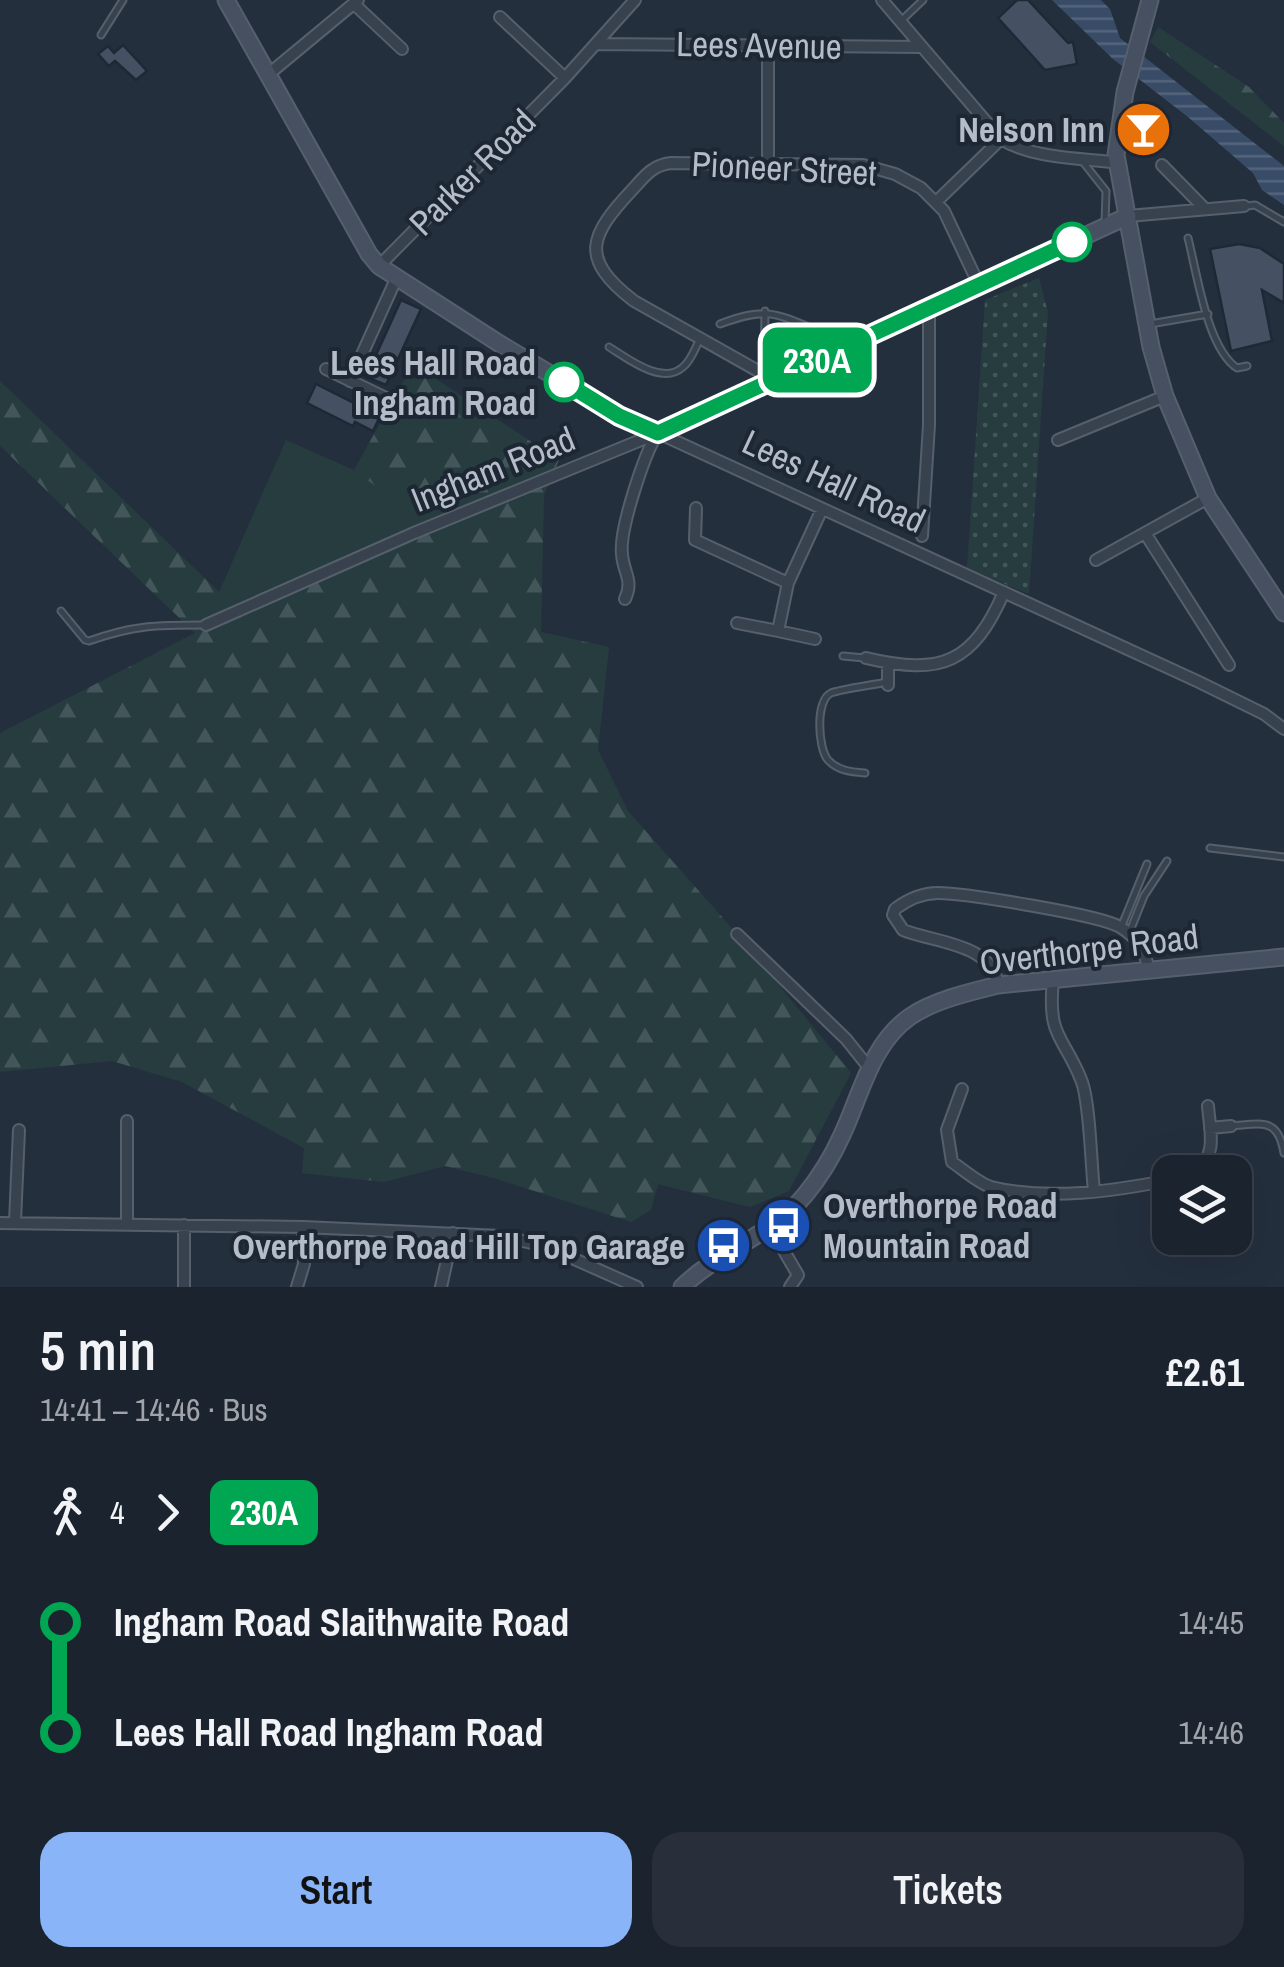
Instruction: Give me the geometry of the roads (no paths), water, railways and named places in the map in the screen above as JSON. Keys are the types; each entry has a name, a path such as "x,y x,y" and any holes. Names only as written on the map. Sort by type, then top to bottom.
{"street":[{"name":"Lees Hall Road","path":"226,0 340,204 379,266 396,280 619,416 1200,682 1284,728"},
{"name":"Parker Road","path":"379,266 597,44 635,0"},
{"path":"882,0 1001,139 1015,148 1118,163"},
{"path":"1150,0 1125,92 1116,155 1147,325 1165,396 1208,498 1284,612"},
{"path":"270,73 356,2 402,48"},
{"name":"Parker Road","path":"500,17 564,78"},
{"name":"Lees Avenue","path":"597,44 920,47"},
{"path":"768,46 768,163"},
{"path":"936,202 1001,139"},
{"name":"Pioneer Street","path":"769,377 634,301 613,285 598,261 603,221 657,166 768,163 864,165 882,169 908,180 936,202 951,222 979,285"},
{"path":"1162,165 1204,209"},
{"path":"1128,216 1244,206"},
{"name":"Ingham Road","path":"206,625 414,533 658,433 769,377 1128,216"},
{"path":"350,380 396,280"},
{"path":"922,536 929,425 929,307"},
{"path":"326,369 386,398"},
{"path":"1058,440 1165,396"},
{"path":"625,599 630,579 621,550 644,455 658,433"},
{"path":"1096,560 1208,498"},
{"path":"696,508 695,540 788,583"},
{"path":"778,632 788,583 822,508"},
{"path":"1145,532 1229,665"},
{"path":"866,658 888,663 934,664 962,652 985,630 1004,592"},
{"path":"737,623 815,639"},
{"path":"887,684 888,663"},
{"path":"998,986 996,973 985,960 968,950 902,930 893,915 895,909 920,896 936,893 997,901 1124,930 1142,947 1150,970"},
{"path":"737,934 846,1039 870,1069"},
{"name":"Overthorpe Road","path":"682,1287 698,1272 770,1226 806,1194 840,1140 881,1046 912,1015 998,986 1284,957"},
{"path":"1053,980 1050,1004 1056,1034 1083,1084 1094,1191"},
{"path":"962,1089 947,1130 952,1162 988,1186 1044,1193 1152,1183"},
{"path":"1208,1106 1210,1155"},
{"path":"127,1222 128,1121"},
{"path":"1210,1128 1231,1126"},
{"path":"15,1222 19,1130"},
{"path":"0,1224 303,1226 502,1236 545,1246 637,1287"},
{"path":"184,1225 184,1287"},
{"path":"297,1287 304,1264 303,1226"},
{"path":"770,1226 798,1275 790,1287"},
{"path":"441,1287 453,1232"}],"lane":[{"path":"101,35 123,0"},
{"path":"900,22 923,0"},
{"path":"1077,157 1106,191 1105,227"},
{"path":"1244,206 1256,206 1284,222"},
{"path":"1188,238 1208,314 1226,361 1237,368 1247,366"},
{"path":"765,311 769,377"},
{"path":"720,324 765,311 815,330"},
{"path":"1147,325 1208,314"},
{"path":"608,347 658,373 683,368 700,339"},
{"path":"61,611 90,641 127,627 206,625"},
{"path":"844,656 866,658"},
{"path":"866,773 846,771 826,758 821,748 822,704 831,693 887,684"},
{"path":"1210,848 1284,857"},
{"path":"1124,930 1167,861"},
{"path":"1124,930 1147,864"},
{"path":"1231,1126 1262,1124 1275,1128 1281,1134 1284,1153"}],"water":[{"path":"1052,0 1101,0 1110,9 1120,38 1284,166 1284,205 1262,190 1253,173 1188,117 1113,59"}],"place":[{"name":"Nelson Inn","path":"1144,129"},
{"name":"Lees Hall Road Ingham Road","path":"564,382"},
{"name":"Overthorpe Road Mountain Road","path":"784,1225"},
{"name":"Overthorpe Road Hill Top Garage","path":"724,1246"}]}
